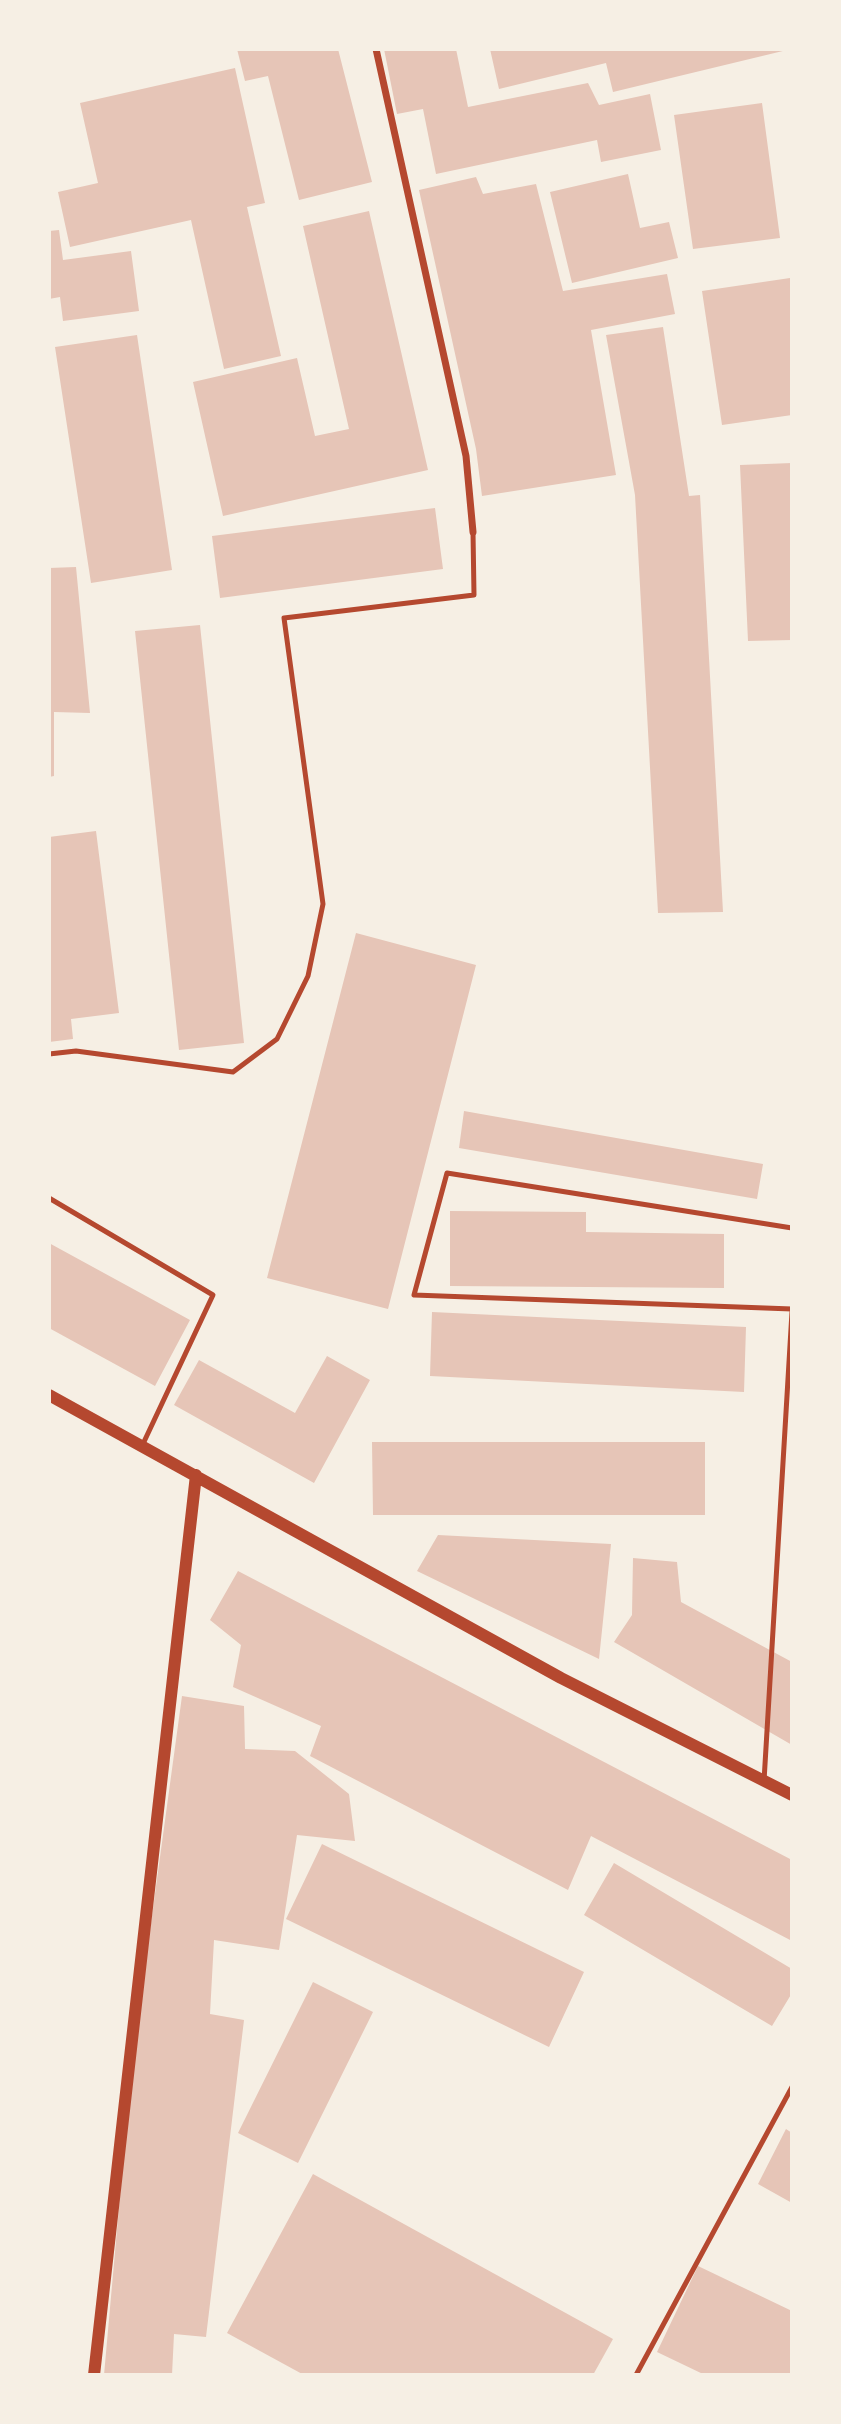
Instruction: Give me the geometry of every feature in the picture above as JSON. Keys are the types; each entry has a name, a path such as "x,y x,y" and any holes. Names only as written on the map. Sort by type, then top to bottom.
{"street":[{"path":"376,49 466,456 473,532"},
{"path":"49,1395 561,1678 792,1795"},
{"path":"94,2375 196,1475"}],"lane":[{"path":"49,1054 76,1051 233,1072 277,1039 308,976 323,904 284,618 474,595 473,532"},
{"path":"764,1781 792,1310 414,1295 447,1173 792,1228"},
{"path":"49,1198 213,1295 142,1446"},
{"path":"636,2375 792,2087"}],"building":[{"path":"237,49 338,49 372,182 299,200 268,76 245,81"},
{"path":"384,49 456,49 468,107 588,83 599,105 650,94 661,150 601,162 597,140 436,174 423,109 397,114"},
{"path":"490,49 787,50 613,92 606,63 499,89"},
{"path":"235,68 265,203 247,207 281,356 224,369 191,220 70,247 58,192 98,183 80,103"},
{"path":"762,103 780,238 693,249 674,115"},
{"path":"628,174 640,228 669,222 678,258 572,283 550,192"},
{"path":"476,177 483,194 536,184 563,291 667,274 675,314 591,330 616,475 482,496 476,449 419,190"},
{"path":"369,211 428,470 223,516 193,382 297,358 315,436 349,429 303,226"},
{"path":"59,230 63,260 131,251 139,311 63,321 60,297 49,299 49,231"},
{"path":"790,278 792,415 722,425 702,291"},
{"path":"663,327 689,496 700,495 723,912 658,913 635,495 606,335"},
{"path":"137,335 172,570 91,583 55,347"},
{"path":"792,463 792,640 748,641 740,465"},
{"path":"435,508 443,569 220,598 212,536"},
{"path":"76,567 90,713 54,712 54,776 49,777 49,568"},
{"path":"200,625 244,1043 179,1050 135,631"},
{"path":"96,831 119,1013 71,1019 73,1039 49,1042 49,837"},
{"path":"356,933 476,965 388,1309 267,1278"},
{"path":"464,1111 763,1164 757,1199 459,1148"},
{"path":"450,1211 586,1212 586,1232 724,1234 724,1288 450,1286"},
{"path":"49,1243 190,1320 155,1386 49,1328"},
{"path":"432,1312 746,1327 744,1392 430,1376"},
{"path":"327,1356 370,1380 314,1483 174,1405 199,1360 295,1413"},
{"path":"372,1442 705,1442 705,1515 373,1515"},
{"path":"438,1535 611,1544 599,1659 417,1571"},
{"path":"633,1558 677,1562 681,1602 792,1662 792,1745 614,1642 632,1615"},
{"path":"238,1571 792,1860 792,1941 591,1836 568,1890 310,1756 321,1726 233,1687 241,1645 210,1620"},
{"path":"182,1696 244,1706 245,1749 295,1751 349,1794 355,1841 297,1835 279,1950 214,1940 210,2014 244,2020 206,2337 174,2334 172,2375 104,2375 132,2062"},
{"path":"322,1844 584,1972 549,2047 286,1919"},
{"path":"614,1863 792,1969 792,1993 772,2026 584,1915"},
{"path":"313,1982 373,2012 298,2163 238,2133"},
{"path":"786,2129 792,2133 792,2203 758,2184"},
{"path":"313,2174 613,2339 593,2375 304,2375 227,2333"},
{"path":"698,2266 792,2311 792,2375 705,2375 657,2352"}]}
